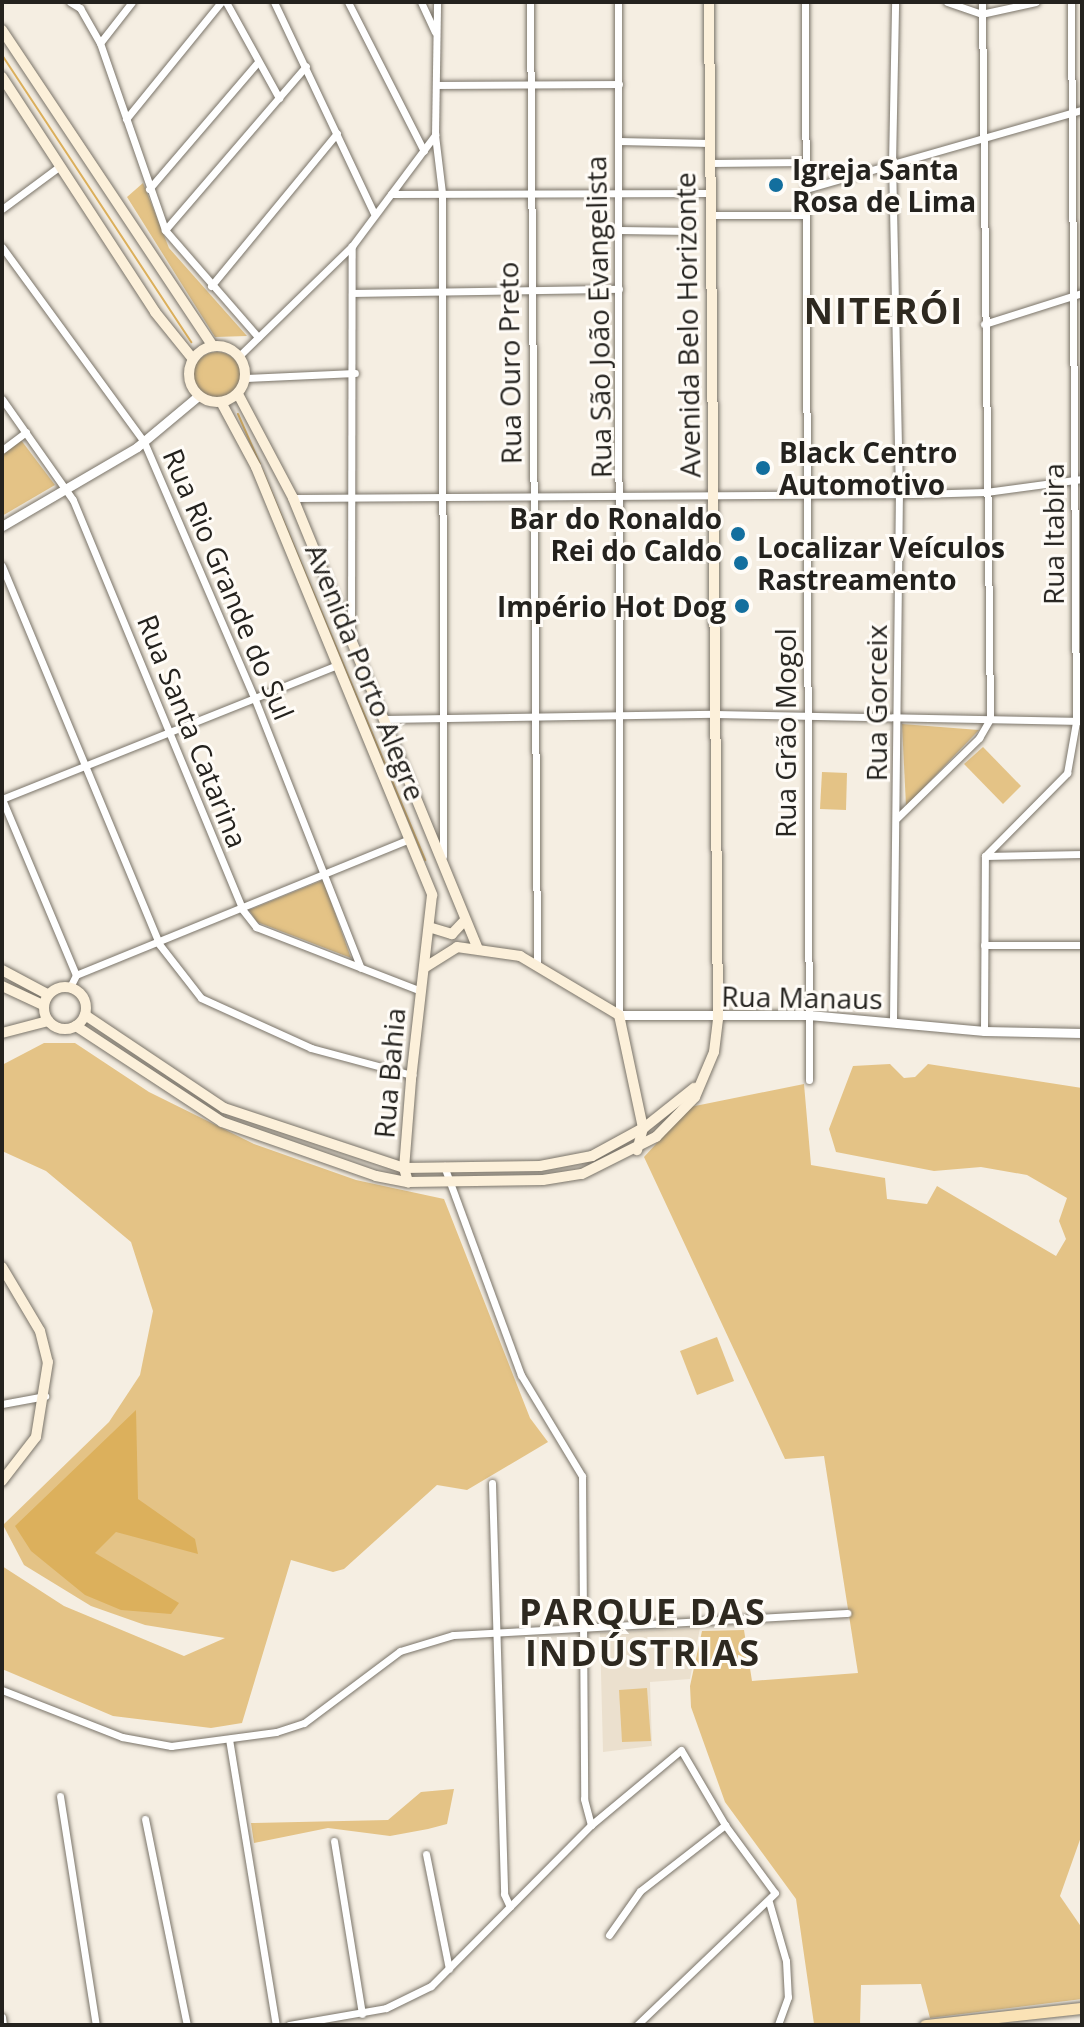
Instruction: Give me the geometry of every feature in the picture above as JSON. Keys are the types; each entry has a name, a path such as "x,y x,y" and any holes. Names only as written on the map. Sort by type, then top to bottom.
{"main road":[{"name":"Avenida Belo Horizonte","path":"76,1026 222,1122 376,1176 408,1182 451,1183 582,1174 637,1150 678,1118 704,1078 718,1018 708,193 709,2"},
{"path":"2,30 213,346 239,356 246,378 238,394 221,402 198,396 189,376 192,358 155,312 2,77"},
{"path":"192,358 213,346"},
{"name":"Avenida Porto Alegre","path":"238,394 293,498 478,949"},
{"name":"Avenida Porto Alegre","path":"221,402 256,467 432,895 432,928 424,968"},
{"path":"432,928 452,934 464,921"},
{"path":"424,968 457,947 537,963 619,1015 643,1128 637,1150"},
{"name":"Rua Bahia","path":"408,1182 404,1168 424,968"},
{"path":"2,970 45,1000 48,1021 57,1028 76,1026 85,1015 84,998 70,987 45,1000 2,986"},
{"path":"85,1015 224,1108 404,1168 540,1166 592,1156 643,1128 704,1078"},
{"path":"2,1033 48,1021"},
{"path":"2,1267 40,1331 48,1362 47,1395 36,1437 2,1481"},
{"path":"925,2025 1082,2008"}],"street":[{"path":"70,2 82,5 100,43 165,230 258,337"},
{"path":"100,43 132,2"},
{"path":"126,119 224,2 279,98"},
{"path":"274,2 374,214"},
{"path":"348,2 424,151"},
{"path":"421,2 435,34"},
{"path":"437,2 435,135 442,193 443,864"},
{"name":"Rua Ouro Preto","path":"530,2 537,963"},
{"name":"Rua São João Evangelista","path":"618,2 622,495 619,1015"},
{"name":"Rua Grão Mogol","path":"805,2 809,1080"},
{"name":"Rua Gorceix","path":"893,1019 899,494 892,165 895,2"},
{"path":"947,2 981,14 1036,2"},
{"path":"897,818 979,738 990,719 982,2"},
{"name":"Rua Itabira","path":"985,856 1067,773 1079,722 1075,532 1080,480 1072,391 1078,294 1079,111 1071,2"},
{"path":"149,189 258,62"},
{"path":"165,230 306,66"},
{"path":"436,85 619,84"},
{"path":"806,189 1079,111"},
{"path":"211,286 337,133"},
{"path":"239,356 352,246 435,135"},
{"path":"619,141 709,143"},
{"path":"709,163 806,162"},
{"path":"2,209 60,166"},
{"path":"391,194 708,193"},
{"path":"709,215 806,215"},
{"path":"619,230 691,231"},
{"path":"351,640 355,373 352,246"},
{"name":"Rua Rio Grande do Sul","path":"2,247 144,442 254,697 361,968"},
{"path":"354,293 619,289"},
{"path":"984,324 1078,294"},
{"path":"246,378 355,373"},
{"path":"1072,391 1082,388"},
{"path":"2,526 144,442 198,396"},
{"name":"Rua Santa Catarina","path":"2,399 67,490 171,732 242,909 256,927 421,991"},
{"path":"2,450 26,432"},
{"path":"293,498 899,494 986,492 1080,480"},
{"path":"1075,532 1082,538"},
{"path":"2,566 159,944 201,998 311,1048 412,1075"},
{"path":"76,975 2,799 337,665"},
{"path":"385,719 715,714 1079,722"},
{"path":"70,987 76,975 326,876 409,839"},
{"path":"984,1031 985,856 1082,854"},
{"path":"984,945 1082,945"},
{"name":"Rua Manaus","path":"619,1015 718,1018 809,1015 893,1019 984,1031 1082,1033"},
{"path":"444,1166 521,1375 582,1476 584,1799 591,1825"},
{"path":"2,1404 47,1395"},
{"path":"492,1483 504,1894 510,1907"},
{"path":"2,1690 150,1745 229,1739 304,1723 400,1651 453,1635 847,1613"},
{"path":"229,1739 276,2025"},
{"path":"289,2025 362,2014 411,1999 449,1969 591,1825 681,1750 725,1825 775,1893 637,2025"},
{"path":"60,1796 96,2025"},
{"path":"145,1819 187,2025"},
{"path":"609,1935 640,1891 725,1825"},
{"path":"334,1841 362,2014"},
{"path":"426,1854 449,1969"},
{"path":"769,1902 786,1961 788,1997 778,2025"},
{"path":"2,2017 3,2025"}],"shaded area":[{"path":"143,183 169,248 247,336 215,337 127,197"},
{"path":"217,352 234,359 241,376 234,393 217,400 200,393 193,376 200,359"},
{"path":"21,440 55,485 2,516 2,455"},
{"path":"902,724 979,730 906,806"},
{"path":"983,747 1021,786 1003,804 964,764"},
{"path":"822,772 847,773 846,810 820,809"},
{"path":"323,880 351,958 257,922 249,910"},
{"path":"44,1043 75,1043 149,1092 254,1144 356,1180 444,1199 530,1418 548,1442 467,1490 437,1485 344,1569 333,1572 291,1560 242,1723 211,1728 113,1716 2,1669 2,1566 64,1606 184,1656 225,1638 145,1625 91,1606 24,1565 3,1525 109,1422 140,1375 153,1311 131,1242 46,1171 2,1151 2,1065"},
{"path":"890,1064 904,1078 915,1077 928,1064 1082,1088 1082,1834 1060,1896 1082,1928 1082,1999 930,2018 921,1984 861,1985 860,2025 814,2024 796,1899 725,1802 691,1707 690,1686 702,1631 744,1630 752,1681 858,1673 824,1456 785,1459 644,1157 690,1107 804,1084 811,1165 885,1178 887,1199 927,1204 937,1186 1056,1256 1066,1239 1059,1221 1067,1198 1027,1175 981,1167 934,1171 836,1152 829,1129 853,1066"},
{"path":"717,1337 734,1381 697,1395 680,1351"},
{"path":"136,1410 138,1499 195,1539 198,1554 116,1532 95,1553 179,1603 171,1614 121,1610 85,1595 31,1551 15,1526"},
{"path":"700,1628 690,1679 650,1682 652,1746 603,1752 600,1633"},
{"path":"647,1688 651,1741 622,1742 619,1690"},
{"path":"454,1789 447,1824 390,1836 328,1828 254,1843 251,1823 388,1820 421,1792"}],"waterway":[{"path":"2,55 191,342"},
{"path":"238,414 260,464"},
{"path":"262,470 425,860"}],"place":[{"name":"Igreja Santa Rosa de Lima","path":"776,185"},
{"name":"Black Centro Automotivo","path":"763,468"},
{"name":"Bar do Ronaldo Rei do Caldo","path":"738,534"},
{"name":"Localizar Veículos Rastreamento","path":"741,563"},
{"name":"Império Hot Dog","path":"742,606"}],"district":[{"name":"NITERÓI","path":"884,311"},
{"name":"PARQUE DAS INDÚSTRIAS","path":"643,1632"}]}
